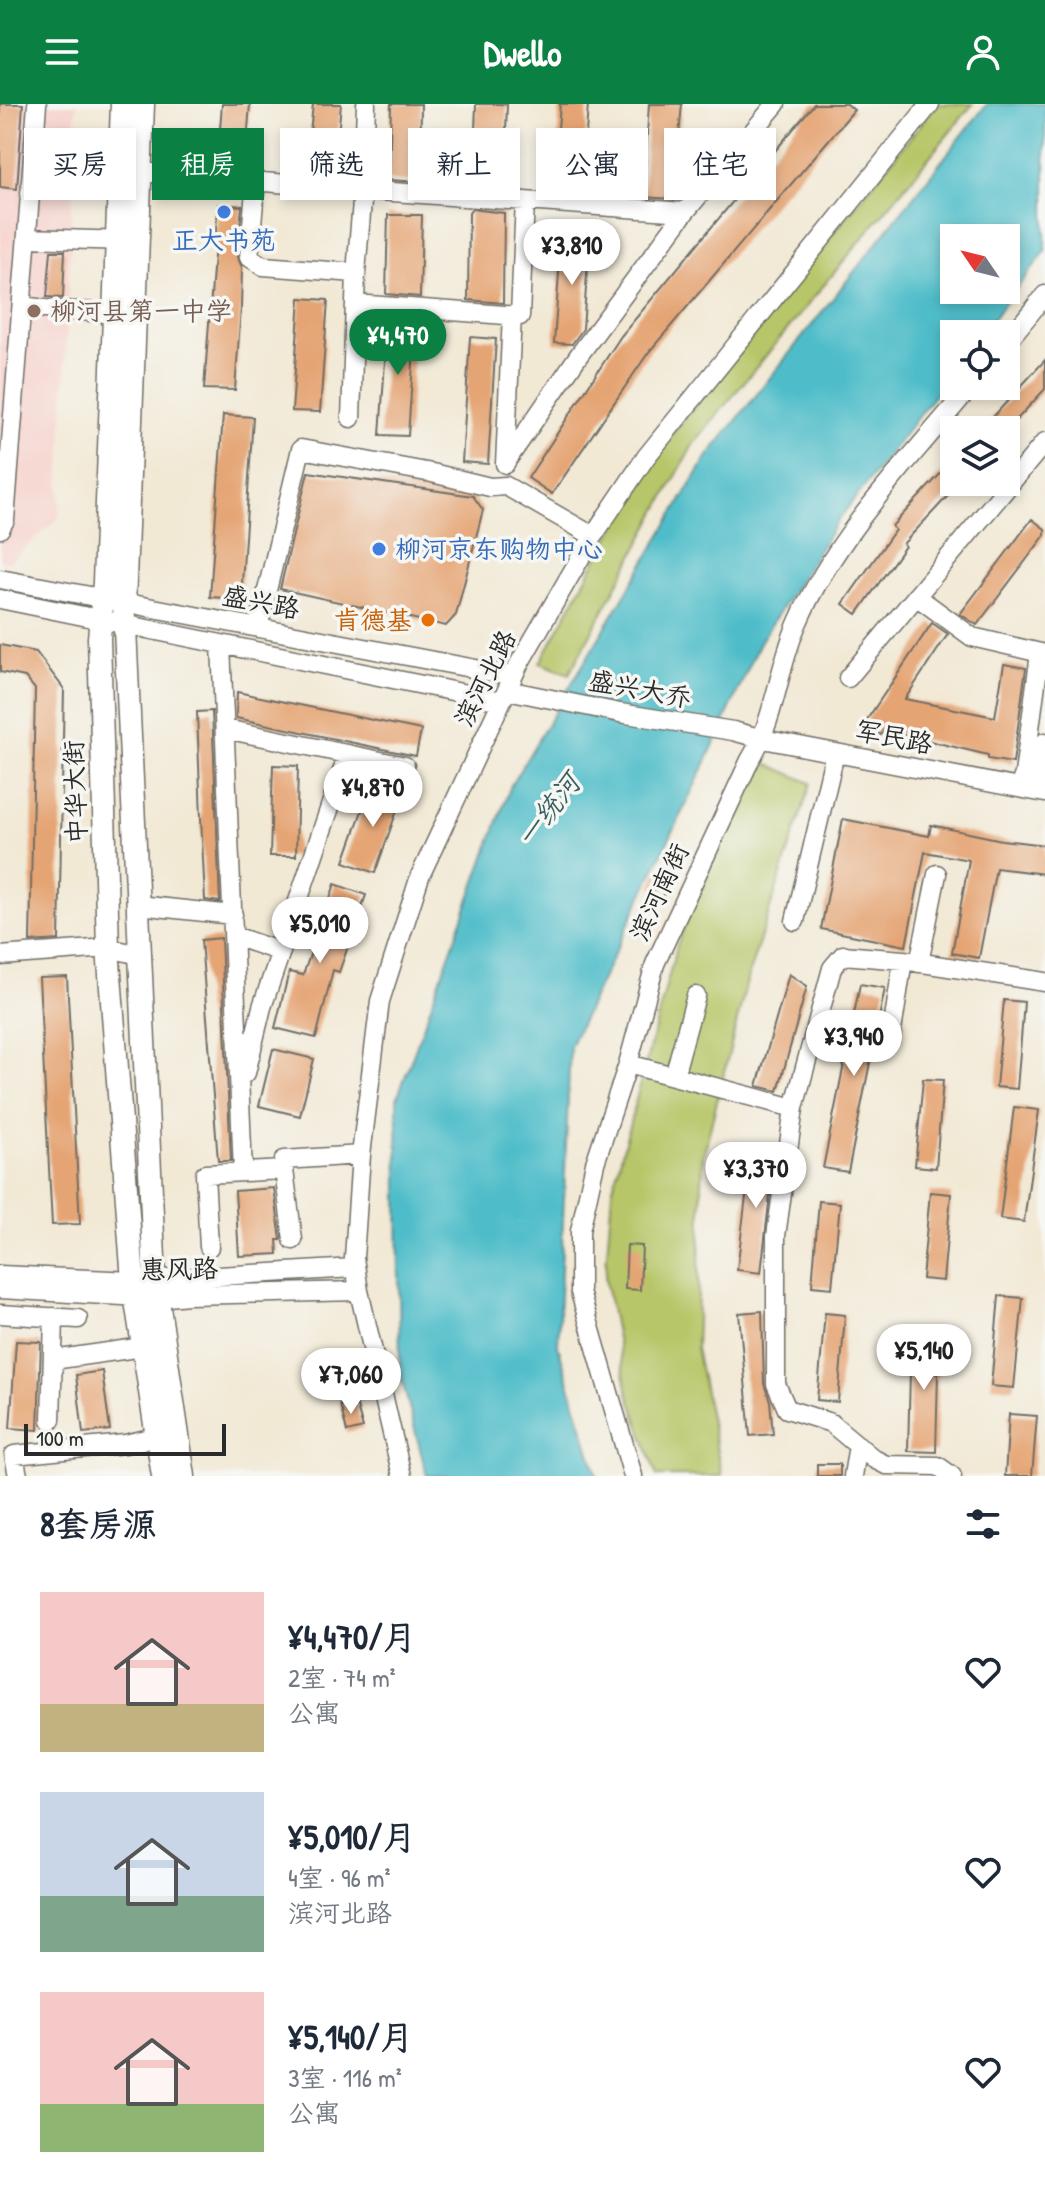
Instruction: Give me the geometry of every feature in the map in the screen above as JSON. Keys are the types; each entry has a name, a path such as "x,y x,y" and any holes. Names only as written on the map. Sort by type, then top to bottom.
{"main road":[{"name":"中华大街","path":"122,104 128,241 124,614 140,955 146,1289"},
{"name":"中华大街","path":"128,241 140,172 143,104"},
{"name":"中华大街","path":"125,314 99,638 108,948 154,1346 167,1434 184,1476"},
{"name":"中华大街","path":"163,1476 167,1434"}],"street":[{"path":"0,529 5,520 37,104"},
{"path":"365,128 366,104"},
{"path":"505,463 579,355 685,212 776,104"},
{"name":"滨河北路","path":"402,1476 354,1268 361,1155 380,1001 420,876 507,689 593,536 654,447 930,104"},
{"path":"140,172 152,173"},
{"path":"392,192 685,212"},
{"path":"254,200 249,257 263,266 356,273"},
{"path":"351,418 356,273 362,200"},
{"path":"355,304 520,316 525,201"},
{"path":"27,238 128,241"},
{"path":"1020,326 1045,295"},
{"path":"22,306 125,314"},
{"path":"506,486 512,315"},
{"name":"滨河南街","path":"633,1476 580,1292 580,1231 595,1163 628,1064 655,964 725,811 763,739 797,622 836,550 959,400"},
{"path":"848,678 1045,442"},
{"path":"258,628 301,449 490,487 506,486 593,536"},
{"name":"盛兴路","path":"0,579 221,644 507,689"},
{"path":"916,596 972,637 1043,653 1024,774 1033,790"},
{"name":"盛兴路","path":"0,599 101,609"},
{"name":"盛兴路","path":"124,614 258,628 507,689"},
{"path":"221,644 243,1172"},
{"name":"盛兴大乔","path":"507,689 539,698 733,731"},
{"path":"225,729 405,766"},
{"name":"军民路","path":"733,731 1033,790"},
{"path":"1033,790 1045,742"},
{"path":"795,921 835,753"},
{"path":"240,1095 262,1007 348,754"},
{"path":"891,1038 937,874"},
{"path":"138,905 233,915"},
{"path":"234,936 281,952"},
{"path":"0,956 108,948 140,955"},
{"path":"952,1476 938,1466 886,1465 831,1423 787,1409 776,1384 776,1236 794,1108 832,968 843,955 911,961 1045,982"},
{"path":"674,1076 696,996"},
{"path":"628,1064 794,1108"},
{"path":"293,1240 284,1160 361,1155"},
{"path":"209,1247 205,1174 284,1170"},
{"path":"0,1275 146,1289 354,1268"},
{"name":"惠风路","path":"0,1289 146,1289 188,1295 359,1291"},
{"path":"0,1314 78,1319"},
{"path":"51,1420 54,1317"},
{"path":"53,1360 154,1346"},
{"path":"18,1476 7,1454 125,1444 167,1434"},
{"path":"853,1476 858,1445"}],"shaded area":[{"name":"柳河县第一中学","path":"0,104 76,104 75,128 24,128 24,200 72,200 59,518 9,562 0,560"}],"green space":[{"path":"937,104 973,104 694,443 569,674 540,663 663,446"},
{"path":"754,758 811,783 749,973 703,1157 696,1348 722,1476 657,1476 628,1393 605,1279 612,1191 677,945"}],"water":[{"name":"一统河","path":"987,104 1045,104 1045,252 1020,284 1020,224 940,224 940,304 1004,304 992,320 940,320 940,388 836,523 760,642 570,1046 558,1346 597,1476 427,1476 400,1372 397,1099 511,785 708,456"}],"building":[{"path":"0,104 23,104 17,189 0,187"},
{"path":"222,104 250,104 248,128 220,128"},
{"path":"313,104 341,104 339,128 311,128"},
{"path":"391,104 421,104 421,128 408,128 408,181 392,180"},
{"path":"476,104 507,104 506,128 475,128"},
{"path":"560,104 588,104 586,128 558,128"},
{"path":"649,104 682,104 680,128 664,128 664,198 648,197"},
{"path":"814,104 847,104 854,110 648,353 552,494 528,478 621,336 734,200 776,200 776,150"},
{"path":"218,204 242,206 237,256 242,267 235,390 204,389"},
{"path":"472,209 504,213 503,303 468,300 469,213"},
{"path":"388,215 422,215 420,297 386,294"},
{"path":"562,231 590,233 583,329 572,344 554,343"},
{"path":"51,251 65,251 63,298 47,297"},
{"path":"300,298 328,300 320,412 292,411"},
{"path":"388,318 416,320 408,436 380,435"},
{"path":"470,337 496,339 488,464 462,462"},
{"path":"1045,360 1045,389 1020,416 994,416 1008,400 1020,400 1020,387"},
{"path":"223,415 253,417 241,599 210,597"},
{"name":"柳河京东购物中心","path":"308,472 473,496 483,510 456,615 446,626 280,589"},
{"path":"940,474 940,496 948,496 903,544 905,546 857,614 843,604 895,530 892,526"},
{"path":"1032,519 1045,529 1045,535 977,625 960,614"},
{"path":"932,623 948,634 905,699 995,717 1004,664 1026,668 1013,763 884,730 881,735 864,724"},
{"path":"0,645 36,652 64,689 59,940 30,942 35,689 25,677 0,672"},
{"path":"237,692 421,730 416,756 236,718"},
{"path":"212,711 220,902 205,900 201,818 197,712"},
{"path":"273,765 298,766 296,856 270,856"},
{"path":"371,785 402,796 375,873 344,862"},
{"path":"843,819 929,836 931,825 1002,840 1045,845 1045,874 996,868 979,958 952,953 969,860 925,852 906,946 821,929"},
{"path":"659,866 673,872 661,901 651,897 655,888 651,887"},
{"path":"335,884 366,895 339,972 333,970 316,1038 275,1028 289,972 303,975"},
{"path":"221,938 231,1161 218,1161 201,940"},
{"path":"789,974 807,986 778,1091 757,1086"},
{"path":"67,977 80,1224 52,1225 39,978"},
{"path":"860,984 885,988 848,1172 823,1168"},
{"path":"1004,1000 1024,1002 1017,1089 996,1087"},
{"path":"273,1049 314,1059 300,1116 259,1106"},
{"path":"923,1079 943,1080 936,1168 915,1166"},
{"path":"1014,1107 1039,1110 1024,1222 1000,1219"},
{"path":"752,1147 775,1150 761,1273 737,1270"},
{"path":"274,1188 281,1240 277,1240 278,1254 239,1256 235,1191"},
{"path":"930,1192 951,1194 943,1281 922,1279"},
{"path":"819,1201 840,1203 832,1288 812,1286"},
{"path":"627,1245 642,1246 640,1290 625,1289"},
{"path":"999,1296 1023,1298 1014,1388 991,1386"},
{"path":"762,1311 764,1384 770,1401 773,1434 750,1436 739,1313"},
{"path":"825,1313 845,1315 838,1402 817,1400"},
{"path":"911,1332 939,1333 936,1452 908,1451"},
{"path":"16,1341 41,1342 38,1430 10,1428"},
{"path":"102,1371 110,1430 83,1433 76,1375"},
{"path":"355,1400 363,1428 347,1432 340,1404"},
{"path":"1009,1414 1037,1416 1032,1476 1005,1476"},
{"path":"817,1464 840,1464 840,1476 817,1476"}],"place":[{"name":"正大书苑","path":"224,212"},
{"name":"柳河县第一中学","path":"34,311"},
{"name":"柳河京东购物中心","path":"379,549"},
{"name":"肯德基","path":"428,620"}]}
